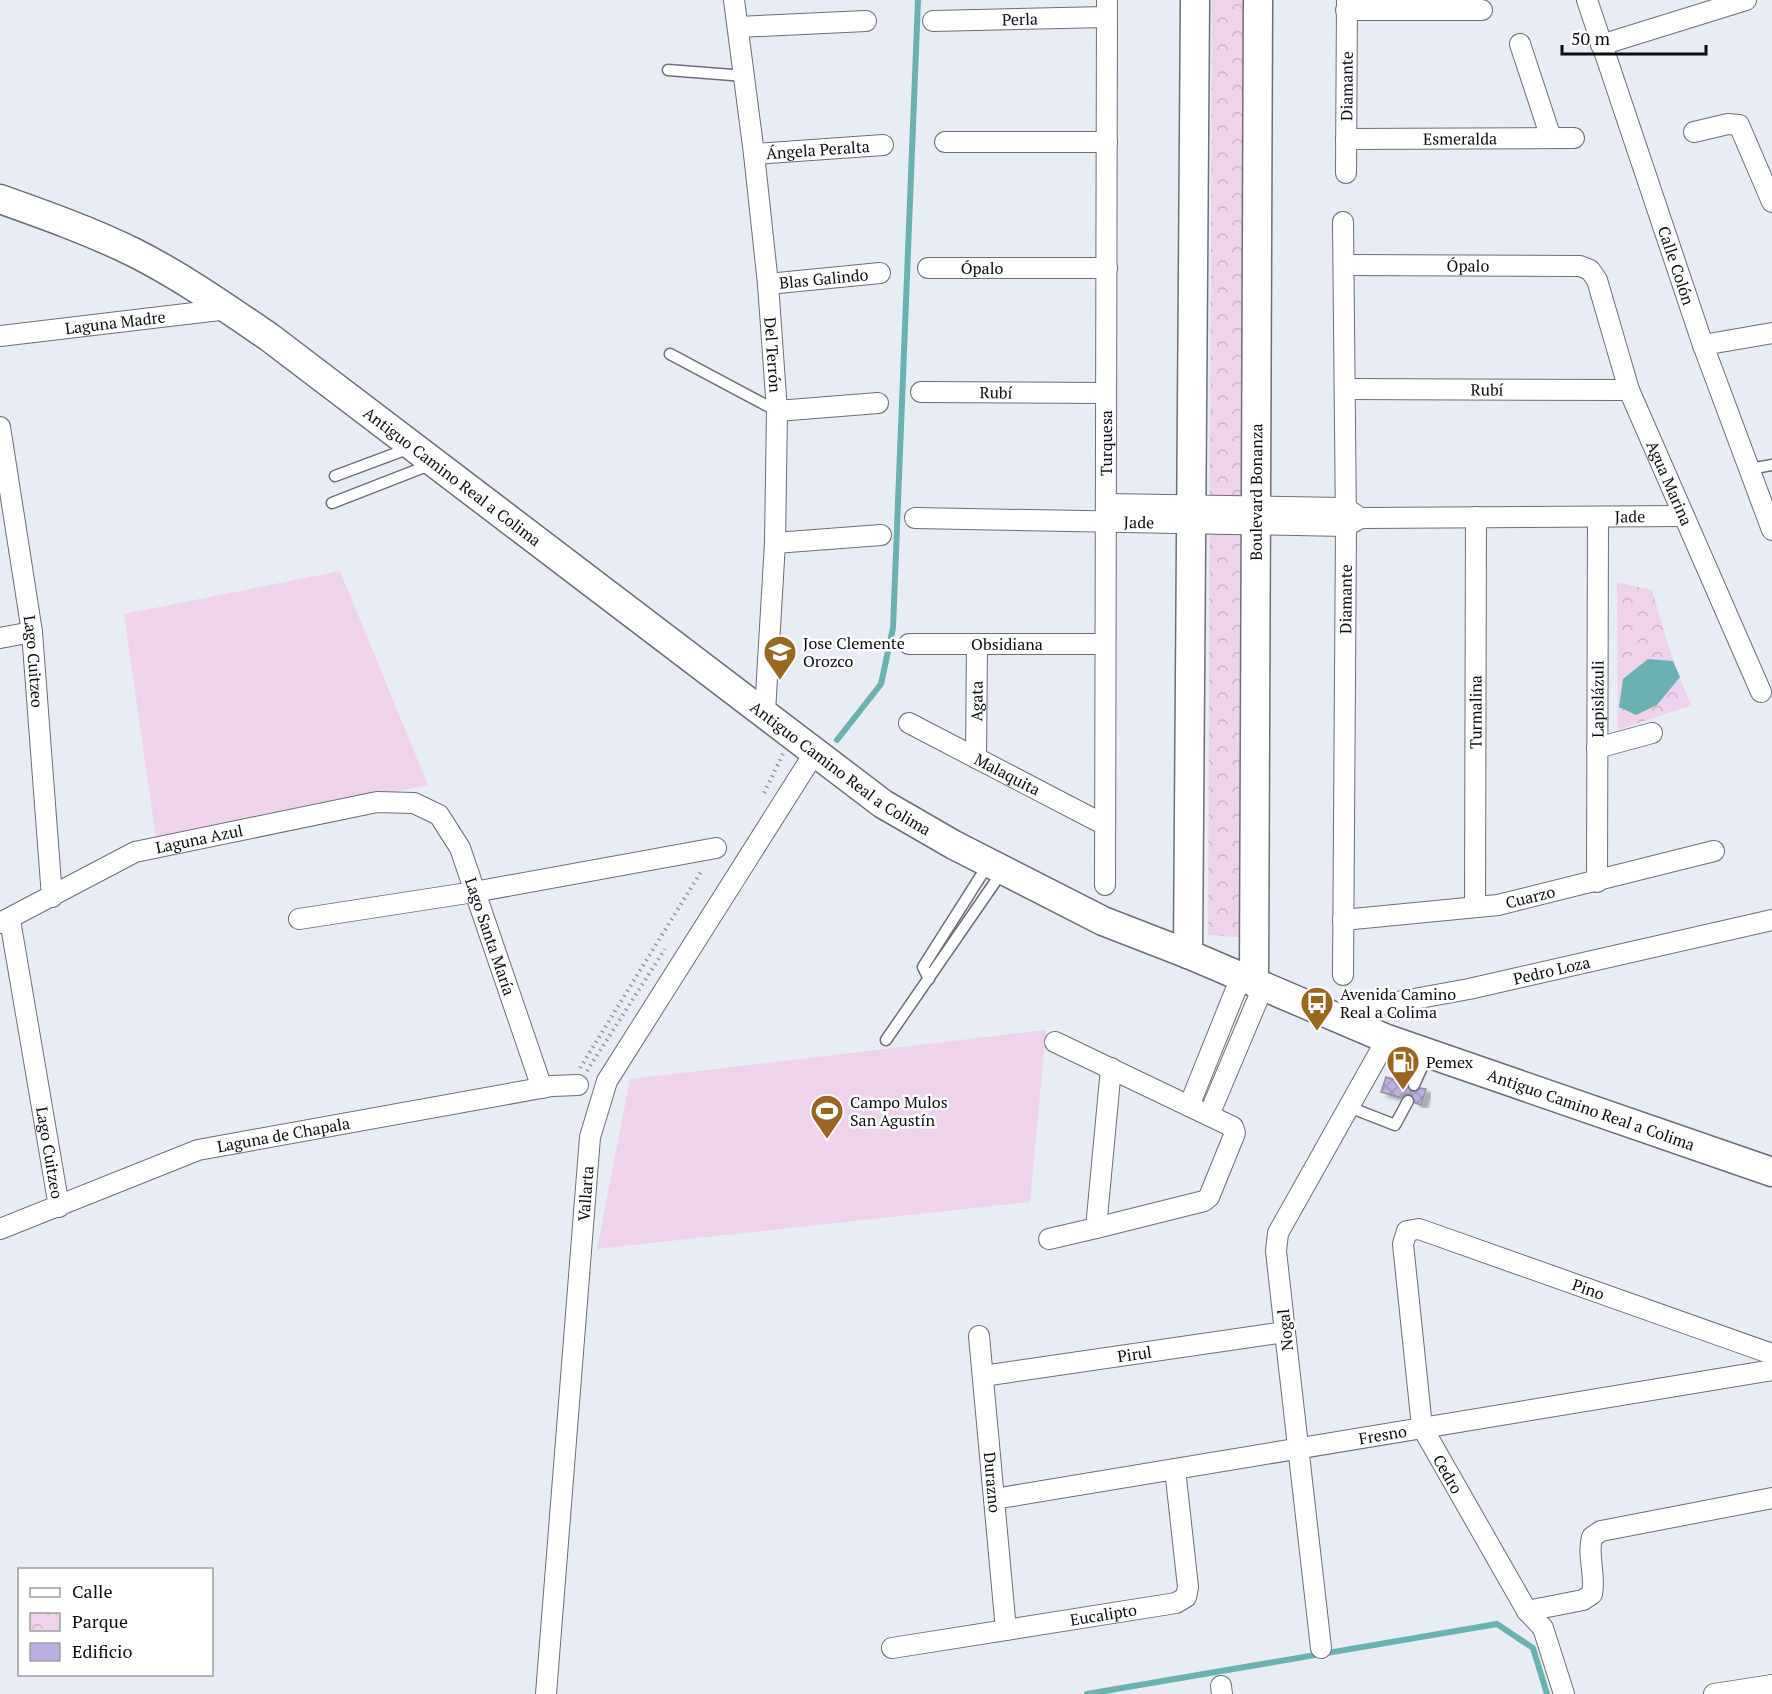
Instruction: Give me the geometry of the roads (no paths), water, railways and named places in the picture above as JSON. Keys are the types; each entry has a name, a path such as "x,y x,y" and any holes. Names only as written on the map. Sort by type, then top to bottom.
{"main road":[{"path":"1188,954 1195,0"},
{"name":"Boulevard Bonanza","path":"1253,982 1258,0"},
{"name":"Antiguo Camino Real a Colima","path":"0,199 60,220 134,253 228,309 425,455 883,804 996,867 1103,921 1188,954 1387,1040 1772,1172"}],"street":[{"name":"Del Terrón","path":"734,0 745,76 768,284 777,411 775,543 765,712"},
{"name":"Calle Colón","path":"1587,0 1703,345 1750,469 1768,508 1772,530"},
{"path":"1601,45 1746,0"},
{"path":"1347,5 1482,10"},
{"name":"Diamante","path":"1346,173 1347,5"},
{"name":"Perla","path":"933,21 1107,8"},
{"name":"Turquesa","path":"1105,885 1107,8"},
{"path":"738,27 866,21"},
{"path":"1520,44 1551,138"},
{"path":"1694,132 1728,124 1739,125 1772,202"},
{"name":"Esmeralda","path":"1346,139 1574,138"},
{"path":"945,142 1107,142"},
{"name":"Ángela Peralta","path":"754,154 883,145"},
{"name":"Diamante","path":"1343,222 1346,265 1345,389 1350,517 1343,975"},
{"name":"Ópalo","path":"1346,265 1580,266 1590,270"},
{"name":"Ópalo","path":"928,268 1107,268"},
{"name":"Agua Marina","path":"1590,270 1597,280 1629,390 1761,692"},
{"name":"Blas Galindo","path":"768,284 880,273"},
{"name":"Laguna Madre","path":"0,336 228,309"},
{"path":"1703,345 1772,333"},
{"name":"Rubí","path":"1345,389 1629,390"},
{"name":"Rubí","path":"921,392 1106,393"},
{"path":"777,411 878,403"},
{"name":"Lago Cuitzeo","path":"0,427 32,632 52,897"},
{"name":"Jade","path":"915,518 1106,512 1350,517 1684,516"},
{"name":"Turmalina","path":"1475,907 1476,517"},
{"name":"Lapislázuli","path":"1597,882 1598,517"},
{"path":"775,543 881,535"},
{"path":"0,638 32,632"},
{"name":"Obsidiana","path":"909,644 1105,644"},
{"name":"Agata","path":"976,758 977,644"},
{"name":"Malaquita","path":"909,723 1105,825"},
{"path":"1597,748 1652,733"},
{"name":"Vallarta","path":"546,1694 590,1137 607,1081 815,752"},
{"name":"Laguna Azul","path":"5,922 135,852 376,802 414,803"},
{"name":"Lago Santa María","path":"414,803 439,815 460,848 542,1088"},
{"path":"299,919 474,892 716,848"},
{"name":"Cuarzo","path":"1343,920 1498,905 1714,851"},
{"name":"Pedro Loza","path":"1330,1014 1469,989 1772,920"},
{"name":"Lago Cuitzeo","path":"5,922 59,1208"},
{"path":"1189,1106 1253,982"},
{"path":"1209,1116 1253,982"},
{"name":"Nogal","path":"1321,1648 1276,1251 1278,1233 1387,1040"},
{"path":"1049,1239 1199,1203 1209,1197 1236,1137 1233,1127 1055,1042"},
{"path":"1096,1228 1111,1068"},
{"name":"Laguna de Chapala","path":"0,1229 59,1208 198,1150 542,1088 579,1085"},
{"name":"Pino","path":"1407,1231 1419,1229 1772,1354"},
{"name":"Cedro","path":"1407,1231 1403,1244 1422,1427 1527,1611 1543,1628 1564,1694"},
{"name":"Pirul","path":"983,1376 1285,1332"},
{"name":"Durazno","path":"980,1336 1006,1630"},
{"name":"Fresno","path":"994,1499 1772,1370"},
{"name":"Eucalipto","path":"892,1648 1176,1603 1186,1597 1188,1587 1175,1469"},
{"path":"1527,1611 1583,1600 1592,1594 1594,1584 1589,1548 1592,1537 1601,1531 1772,1498"},
{"path":"1714,1694 1772,1685"}],"lane":[{"path":"668,70 745,76"},
{"path":"670,354 777,411"},
{"path":"335,476 425,455"},
{"path":"332,504 425,455"},
{"path":"1750,469 1772,465"},
{"path":"929,979 923,967 945,930 996,867"},
{"path":"886,1040 956,939 996,867"},
{"path":"945,930 956,939"},
{"path":"1414,1085 1428,1054"},
{"path":"1349,1107 1395,1125 1408,1101"}],"water":[{"path":"1648,659 1673,661 1680,677 1657,705 1636,715 1619,707 1623,679"}],"waterway":[{"path":"837,740 881,684 893,628 918,0"},
{"path":"1087,1694 1497,1624 1533,1648 1547,1694"}],"place":[{"name":"Jose Clemente Orozco","path":"780,681"},
{"name":"Avenida Camino Real a Colima","path":"1317,1032"},
{"name":"Pemex","path":"1403,1091"},
{"name":"Campo Mulos San Agustín","path":"827,1140"}]}
